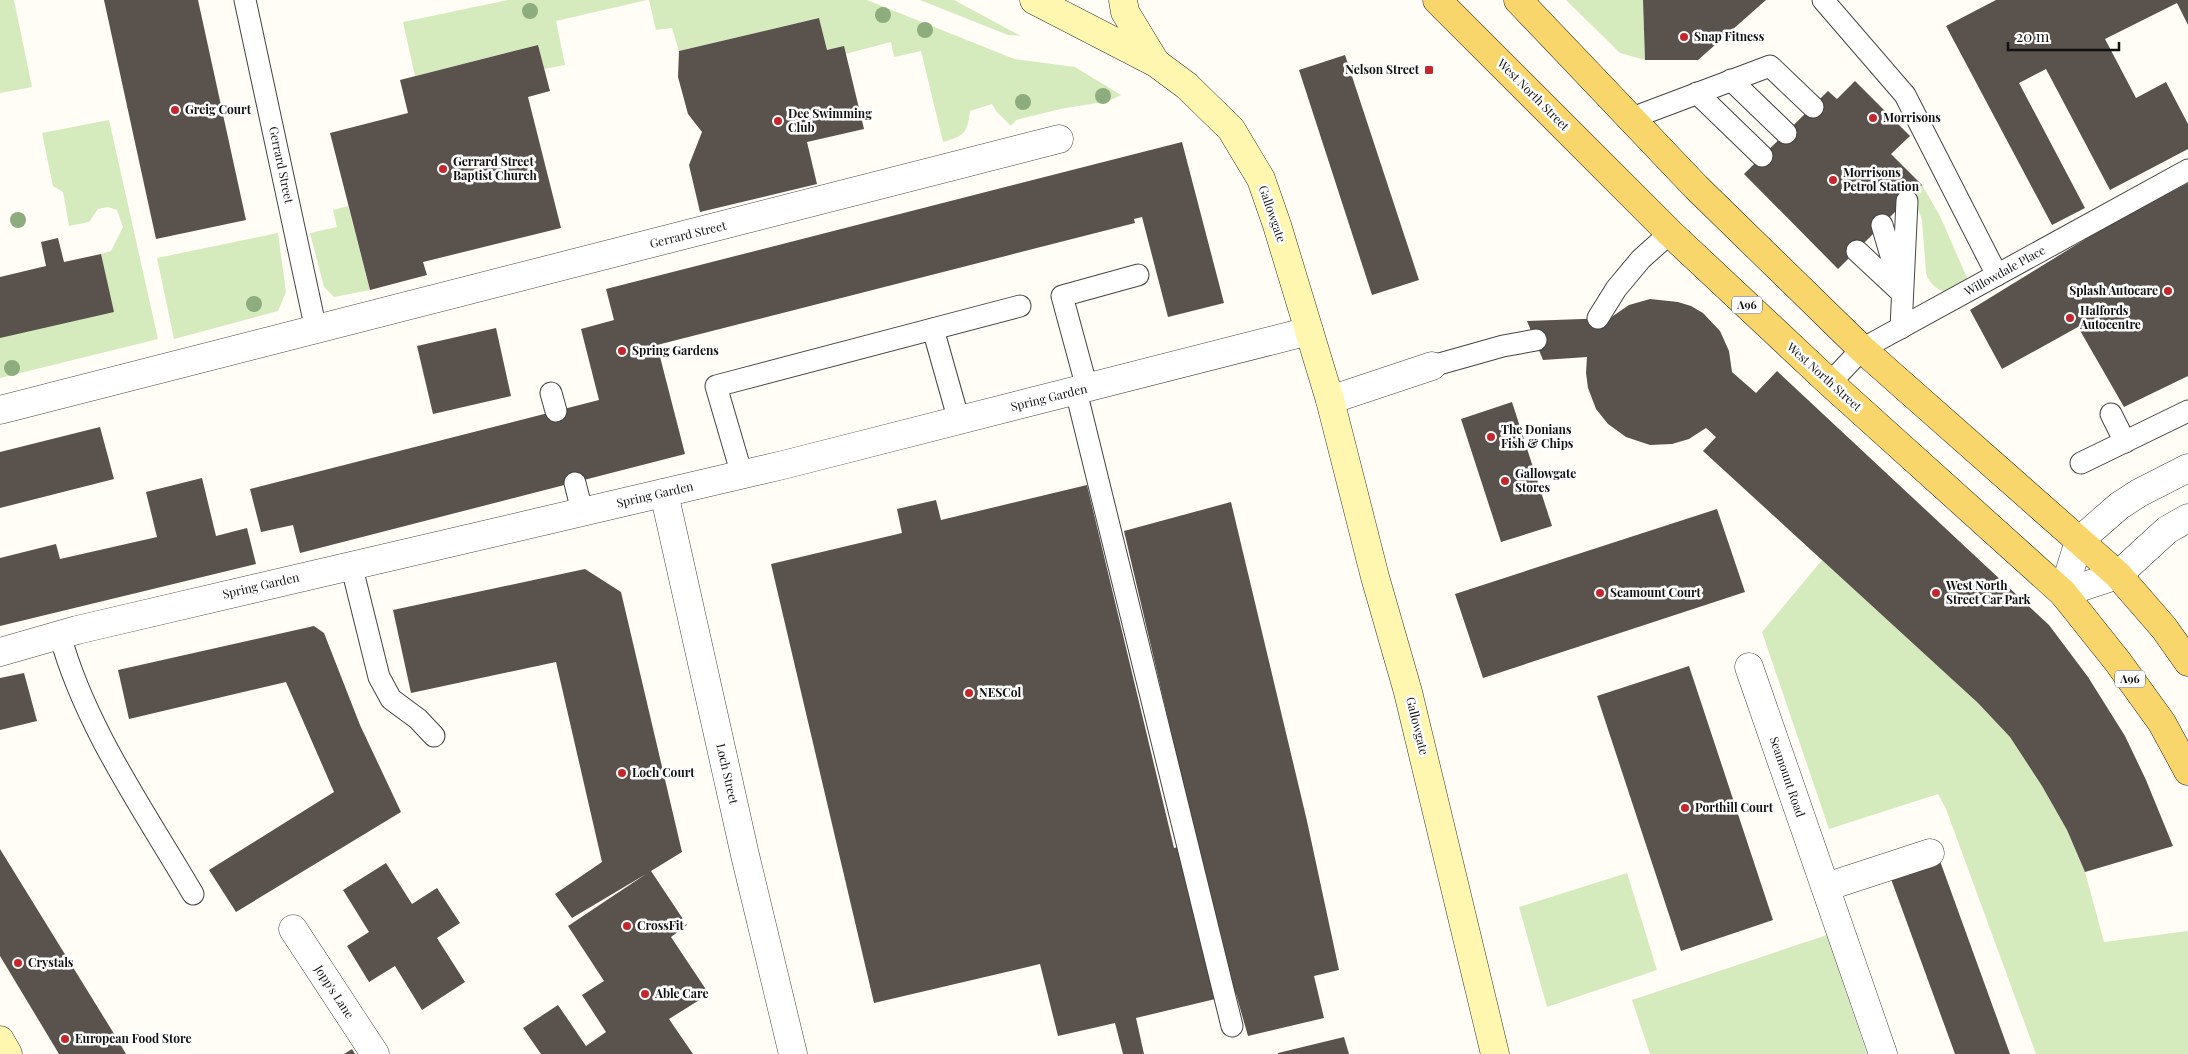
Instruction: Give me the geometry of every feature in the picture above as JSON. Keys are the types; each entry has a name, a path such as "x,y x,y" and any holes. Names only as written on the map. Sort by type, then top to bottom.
{"main road":[{"name":"West North Street","path":"1437,0 1670,233 1830,383 2063,593 2118,662 2162,723 2188,771"},
{"path":"1518,0 1696,187 1862,349 2118,575 2164,628 2188,662"}],"street":[{"name":"Gallowgate","path":"1034,0 1156,63 1187,86 1231,129 1261,179 1277,225 1330,400 1373,570 1408,692 1495,1054"},
{"name":"Gallowgate","path":"1123,0 1125,12 1156,63"},
{"name":"Gerrard Street","path":"0,410 1059,139"},
{"name":"Spring Garden","path":"0,652 60,634 351,564 742,475 1309,331"},
{"path":"1330,400 1432,366"},
{"path":"2063,593 2079,541 2119,506 2139,493 2188,468"},
{"name":"Loch Street","path":"664,493 745,855 794,1054"},
{"path":"2063,593 2118,575 2167,530 2188,518"},
{"name":"Seamount Road","path":"1749,667 1883,1054"},
{"path":"1826,887 1930,853"},
{"name":"Jopp's Lane","path":"293,929 375,1054"},
{"path":"0,1040 8,1054"}],"lane":[{"name":"Gerrard Street","path":"245,0 316,330"},
{"path":"1822,0 1909,101 1997,276"},
{"path":"1632,118 1770,66 1813,107"},
{"path":"1731,80 1786,133"},
{"path":"1697,93 1762,156"},
{"name":"Willowdale Place","path":"1830,383 1862,349 2188,170"},
{"path":"1900,328 1907,201"},
{"path":"1882,225 1901,292"},
{"path":"1598,318 1616,288 1641,259 1670,233"},
{"path":"1857,251 1901,292"},
{"path":"1138,275 1062,296 1081,389 1232,1026"},
{"path":"742,475 716,386 1020,306"},
{"path":"933,329 959,421"},
{"path":"1432,366 1502,346 1536,340"},
{"path":"2080,463 2188,411"},
{"path":"2111,414 2125,442"},
{"path":"575,483 582,511"},
{"path":"351,564 379,677 391,699 418,720 434,736"},
{"path":"60,634 70,669 93,723 193,894"}],"green space":[{"path":"0,0 14,0 32,87 0,93"},
{"path":"508,0 647,0 556,21 565,65 544,69 538,45 415,76 403,22"},
{"path":"649,0 867,0 1014,59 1075,67 1121,95 1109,101 1060,109 1016,120 1011,126 992,104 970,111 964,133 943,142 921,51 894,57 891,42 845,54 827,50 819,18 679,51 672,28 656,30"},
{"path":"920,0 954,0 1021,36 1008,35"},
{"path":"1566,0 1643,0 1645,60 1620,53"},
{"path":"109,120 158,339 0,378 0,338 101,254 111,251 123,227 117,210 108,207 98,209 89,222 69,226 63,192 53,186 42,133"},
{"path":"1922,185 1940,216 1968,280 1946,293 1933,285 1926,273 1922,220 1913,195"},
{"path":"348,206 370,290 334,297 324,287 310,233 337,227 333,210"},
{"path":"278,233 286,292 278,311 174,339 157,258"},
{"path":"1822,560 1978,703 2010,737 2042,786 2067,830 2085,872 2104,942 2188,931 2188,1054 2036,1054 1946,809 1938,794 1829,829 1762,632"},
{"path":"1627,873 1657,970 1547,1007 1519,907"},
{"path":"1827,935 1867,1054 1650,1054 1632,1000"}],"building":[{"name":"Greig Court","path":"104,0 198,0 246,220 156,239"},
{"name":"Snap Fitness","path":"1643,0 1766,0 1698,60 1645,60"},
{"path":"1996,0 2188,0 2188,25 2177,3 2105,39 2136,98 2166,82 2188,124 2188,149 2110,190 2046,69 2019,83 2085,208 2052,225 1946,26"},
{"name":"Dee Swimming Club","path":"819,18 827,50 844,46 864,129 807,142 817,184 700,212 689,165 702,132 688,114 678,77 679,51"},
{"name":"Gerrard Street Baptist Church","path":"538,45 550,91 528,97 561,228 423,262 427,275 370,290 330,133 408,113 400,80"},
{"path":"1345,55 1419,280 1372,295 1299,70"},
{"path":"1855,81 1910,136 1891,154 1922,185 1838,269 1744,174 1828,91 1837,99"},
{"name":"Spring Gardens","path":"1182,142 1224,303 1168,317 1142,217 1134,219 1135,223 657,345 685,454 300,553 293,525 261,532 250,489 599,400 581,329 614,320 606,289"},
{"name":"Halfords Autocentre","path":"2188,183 2188,376 2124,407 2078,327 2002,369 1970,310 2110,224"},
{"path":"58,238 64,262 101,254 114,312 0,338 0,277 46,266 41,242"},
{"name":"West North Street Car Park","path":"1650,299 1678,302 1691,306 1703,313 1720,331 1729,351 1732,372 1756,393 1777,371 2049,625 2088,677 2125,736 2146,780 2173,846 2085,872 2067,830 2042,786 2010,737 1978,703 1703,451 1716,437 1706,428 1689,439 1672,444 1650,445 1626,437 1608,424 1596,409 1588,388 1586,373 1587,357 1543,360 1527,321 1610,318 1629,305"},
{"path":"496,328 511,396 433,414 417,346"},
{"path":"1512,402 1552,526 1501,542 1461,419"},
{"path":"100,427 114,479 0,508 0,452"},
{"path":"202,478 216,536 247,528 256,564 0,626 0,558 56,544 60,559 157,537 146,492"},
{"name":"NESCol","path":"1087,485 1174,848 1197,843 1124,531 1231,502 1307,821 1339,970 1314,976 1324,1018 1248,1036 1236,994 1136,1018 1144,1054 1123,1054 1115,1023 1058,1036 1040,964 874,1003 771,564 902,533 897,509 936,500 941,520"},
{"name":"Seamount Court","path":"1717,509 1745,592 1483,678 1455,594"},
{"name":"Loch Court","path":"585,569 621,592 682,852 651,871 687,925 671,937 709,994 669,1019 693,1054 541,1054 523,1028 558,1005 586,1046 606,1032 582,995 604,981 568,926 646,874 572,918 555,894 602,862 556,662 411,693 393,610"},
{"path":"314,626 324,633 360,725 401,812 236,912 209,870 334,792 286,682 129,719 118,670"},
{"name":"Porthill Court","path":"1689,666 1773,920 1681,951 1597,696"},
{"path":"24,673 37,721 0,730 0,678"},
{"path":"0,849 126,1054 59,1054 0,956"},
{"path":"1940,861 2010,1054 1955,1054 1891,879"},
{"path":"386,863 412,904 437,888 460,923 437,938 465,982 422,1010 395,966 369,982 347,946 369,932 343,890"},
{"path":"1344,1037 1349,1054 1278,1054 1278,1053"},
{"path":"352,1049 355,1054 344,1054"}],"place":[{"name":"Snap Fitness","path":"1684,37"},
{"name":"Nelson Street","path":"1429,70"},
{"name":"Greig Court","path":"175,110"},
{"name":"Morrisons","path":"1873,118"},
{"name":"Dee Swimming Club","path":"778,121"},
{"name":"Gerrard Street Baptist Church","path":"443,169"},
{"name":"Morrisons Petrol Station","path":"1833,180"},
{"name":"Splash Autocare","path":"2168,291"},
{"name":"Halfords Autocentre","path":"2070,318"},
{"name":"Spring Gardens","path":"622,351"},
{"name":"The Donians Fish & Chips","path":"1491,437"},
{"name":"Gallowgate Stores","path":"1505,481"},
{"name":"Seamount Court","path":"1600,593"},
{"name":"West North Street Car Park","path":"1936,593"},
{"name":"NESCol","path":"969,693"},
{"name":"Loch Court","path":"622,773"},
{"name":"Porthill Court","path":"1685,808"},
{"name":"CrossFit","path":"627,926"},
{"name":"Crystals","path":"18,963"},
{"name":"Able Care","path":"645,994"},
{"name":"European Food Store","path":"65,1039"}]}
